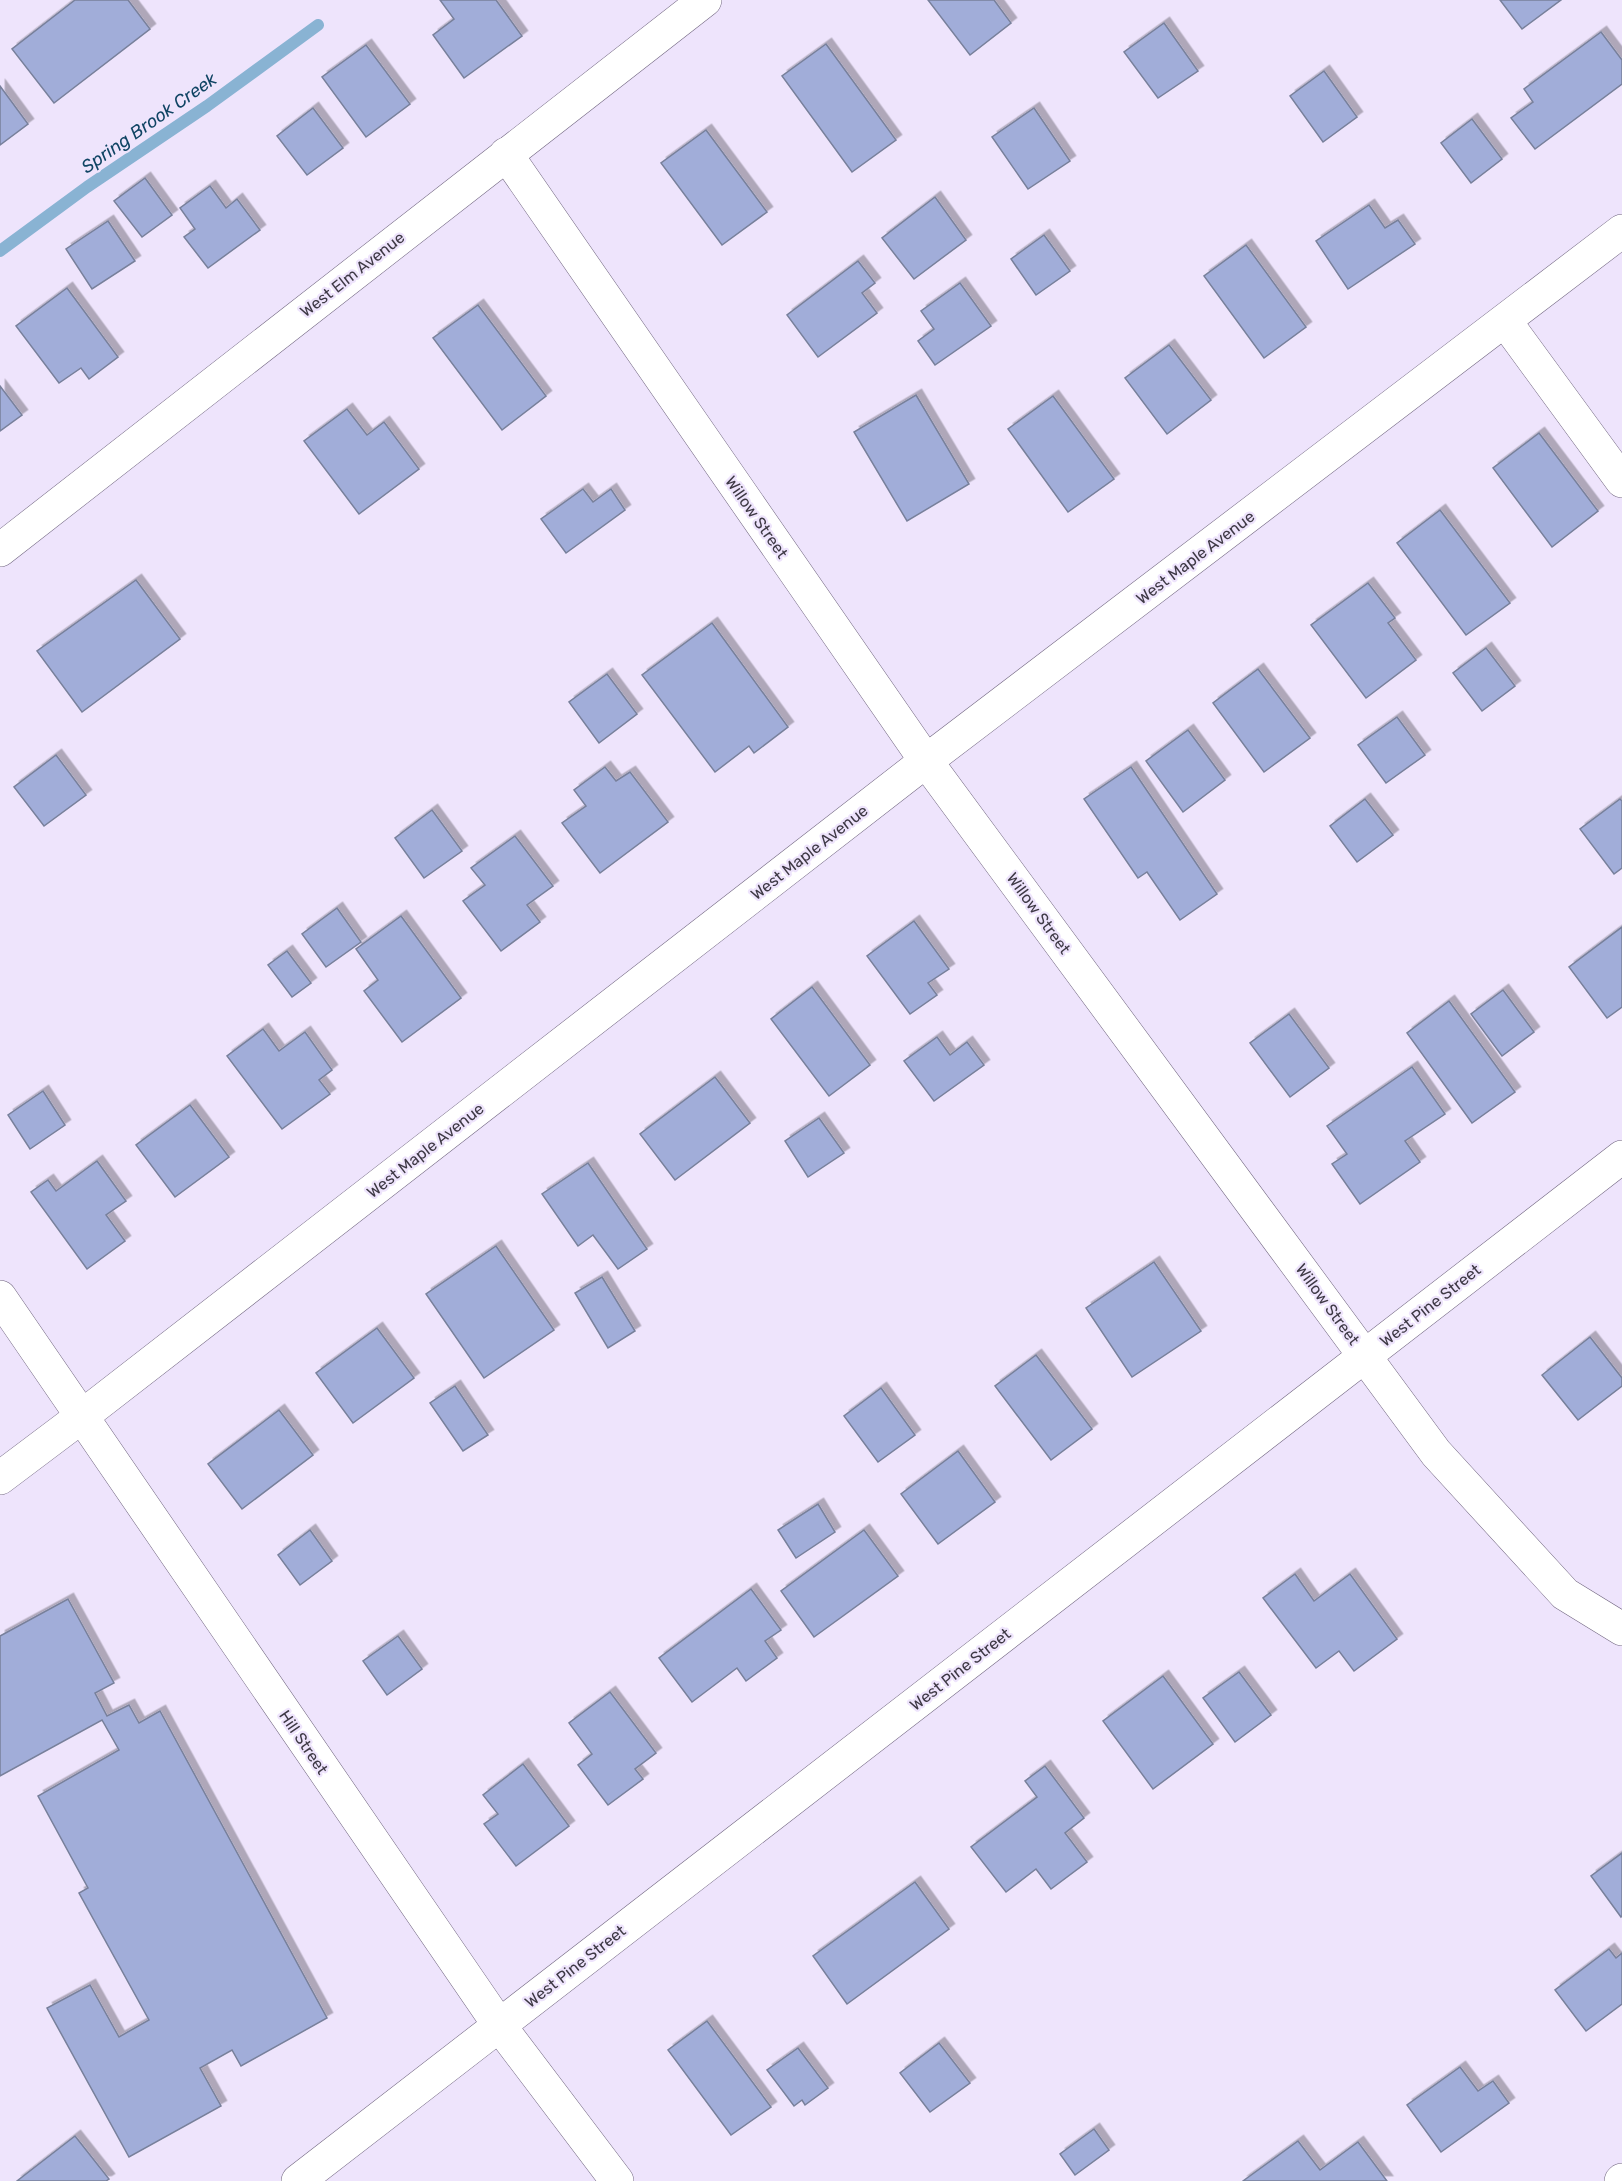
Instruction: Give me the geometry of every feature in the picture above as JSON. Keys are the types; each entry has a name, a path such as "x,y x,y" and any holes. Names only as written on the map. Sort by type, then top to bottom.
{"street":[{"name":"West Elm Avenue","path":"0,550 705,0"},
{"name":"Willow Street","path":"506,154 926,762 1436,1454 1565,1594 1622,1629"},
{"name":"West Maple Avenue","path":"0,1478 81,1418 926,762 1622,231"},
{"path":"1505,321 1622,482"},
{"name":"West Pine Street","path":"298,2181 1622,1157"},
{"name":"Hill Street","path":"0,1297 499,2025 617,2181"}],"building":[{"path":"75,0 128,0 150,29 54,103 12,49"},
{"path":"440,0 496,0 522,36 464,78 433,35 454,19"},
{"path":"928,0 994,0 1011,23 970,55"},
{"path":"1500,0 1561,0 1522,29"},
{"path":"1164,23 1198,71 1158,98 1124,52"},
{"path":"1601,32 1622,60 1622,84 1535,149 1511,118 1533,102 1524,89"},
{"path":"826,44 896,140 852,172 782,76"},
{"path":"366,45 410,104 366,137 322,77"},
{"path":"1324,71 1357,117 1323,142 1290,96"},
{"path":"0,86 28,124 0,145"},
{"path":"313,108 343,148 307,175 277,136"},
{"path":"1034,108 1070,161 1028,189 992,137"},
{"path":"1472,119 1502,159 1471,183 1441,143"},
{"path":"706,130 767,212 722,245 661,163"},
{"path":"145,178 172,215 142,237 114,201"},
{"path":"210,186 226,208 237,199 260,230 208,268 184,237 195,229 180,208"},
{"path":"935,197 966,240 914,279 882,238"},
{"path":"1369,205 1385,228 1398,220 1415,244 1348,289 1316,241"},
{"path":"108,221 135,261 92,289 66,249"},
{"path":"1044,235 1070,271 1036,295 1011,259"},
{"path":"1246,245 1306,327 1264,358 1204,276"},
{"path":"858,261 875,283 862,293 877,313 818,357 787,315"},
{"path":"960,283 991,326 935,365 918,341 934,329 921,311"},
{"path":"67,288 118,357 89,379 81,368 59,383 16,326"},
{"path":"478,305 546,396 502,430 433,338"},
{"path":"1169,345 1211,400 1167,434 1125,378"},
{"path":"0,386 22,415 0,431"},
{"path":"916,395 969,484 907,521 854,432"},
{"path":"1053,396 1114,479 1068,512 1008,429"},
{"path":"347,409 367,435 384,422 419,469 359,514 304,441"},
{"path":"1539,433 1598,511 1552,547 1493,468"},
{"path":"583,489 593,502 611,489 625,510 566,553 541,519"},
{"path":"1440,510 1510,603 1466,635 1397,543"},
{"path":"136,580 180,639 82,712 37,651"},
{"path":"1368,583 1395,618 1388,623 1416,660 1366,698 1311,625"},
{"path":"712,623 788,727 754,753 749,746 715,772 642,675"},
{"path":"1486,648 1515,686 1482,711 1453,673"},
{"path":"1258,669 1310,738 1264,772 1213,703"},
{"path":"607,674 637,714 599,743 569,702"},
{"path":"1397,717 1425,755 1386,783 1358,745"},
{"path":"1188,730 1225,780 1183,812 1146,761"},
{"path":"56,755 86,795 44,826 14,787"},
{"path":"605,767 616,781 630,772 668,822 600,873 562,823 586,806 574,790"},
{"path":"1131,767 1217,894 1180,920 1147,872 1138,878 1084,799"},
{"path":"1365,799 1393,835 1357,862 1330,826"},
{"path":"1620,799 1622,801 1622,868 1614,874 1580,829"},
{"path":"432,810 462,851 424,878 395,838"},
{"path":"515,836 553,886 527,905 540,922 501,951 463,901 485,885 471,868"},
{"path":"337,908 361,942 326,967 302,934"},
{"path":"401,916 461,998 402,1042 364,991 378,980 356,949"},
{"path":"914,921 949,969 928,983 937,995 910,1014 867,956"},
{"path":"1622,927 1622,1007 1607,1018 1569,967"},
{"path":"287,951 311,983 292,997 268,965"},
{"path":"812,987 870,1065 829,1096 771,1019"},
{"path":"1503,990 1534,1032 1502,1056 1471,1014"},
{"path":"1449,1001 1515,1092 1472,1123 1407,1033"},
{"path":"1289,1014 1329,1068 1290,1097 1250,1043"},
{"path":"263,1029 279,1051 305,1032 332,1070 319,1080 330,1094 282,1129 227,1056"},
{"path":"937,1037 950,1055 967,1042 984,1065 934,1101 904,1061"},
{"path":"1412,1067 1445,1114 1405,1141 1420,1162 1360,1204 1332,1164 1347,1154 1327,1126"},
{"path":"715,1077 750,1123 675,1180 640,1134"},
{"path":"43,1091 65,1125 30,1149 8,1115"},
{"path":"190,1105 229,1157 175,1197 136,1145"},
{"path":"819,1118 844,1153 808,1177 785,1141"},
{"path":"97,1161 126,1201 106,1215 125,1241 87,1269 31,1192 48,1180 56,1191"},
{"path":"588,1163 647,1249 618,1269 593,1235 578,1246 542,1194"},
{"path":"496,1246 554,1330 484,1378 426,1294"},
{"path":"1154,1262 1201,1331 1132,1377 1086,1308"},
{"path":"602,1277 635,1331 608,1348 575,1293"},
{"path":"377,1328 414,1378 353,1423 316,1373"},
{"path":"1590,1337 1622,1378 1622,1386 1578,1420 1542,1375"},
{"path":"1036,1355 1092,1429 1051,1460 995,1386"},
{"path":"455,1386 488,1435 463,1451 430,1403"},
{"path":"881,1388 915,1435 878,1462 844,1416"},
{"path":"279,1410 313,1455 242,1509 208,1464"},
{"path":"958,1451 995,1502 938,1544 901,1494"},
{"path":"818,1504 835,1532 796,1558 778,1530"},
{"path":"310,1530 332,1561 300,1585 278,1555"},
{"path":"864,1530 898,1576 814,1637 781,1591"},
{"path":"1295,1574 1314,1601 1350,1574 1397,1639 1354,1671 1339,1651 1316,1668 1263,1598"},
{"path":"751,1589 781,1630 765,1641 777,1658 746,1681 737,1668 692,1702 659,1658"},
{"path":"68,1599 114,1683 95,1693 107,1716 129,1705 139,1723 160,1711 327,2018 241,2066 232,2050 200,2068 221,2106 129,2157 47,2008 90,1985 119,2037 149,2020 79,1893 88,1888 38,1796 119,1750 102,1720 0,1776 0,1636"},
{"path":"398,1636 422,1669 387,1695 363,1661"},
{"path":"1239,1672 1271,1715 1235,1742 1203,1698"},
{"path":"1163,1676 1213,1744 1153,1789 1103,1721"},
{"path":"610,1692 656,1753 635,1769 643,1779 608,1805 578,1765 592,1754 569,1723"},
{"path":"523,1764 569,1826 516,1866 484,1824 498,1814 483,1795"},
{"path":"1045,1766 1084,1818 1065,1833 1087,1862 1051,1889 1036,1869 1006,1892 971,1847 1037,1797 1025,1781"},
{"path":"1622,1853 1622,1916 1621,1917 1591,1876"},
{"path":"915,1882 949,1929 847,2004 813,1956"},
{"path":"1609,1949 1616,1958 1622,1953 1622,2004 1586,2031 1555,1990"},
{"path":"707,2021 771,2107 731,2135 668,2050"},
{"path":"939,2043 970,2083 930,2112 900,2073"},
{"path":"798,2048 828,2088 805,2105 802,2100 794,2106 767,2070"},
{"path":"1460,2067 1478,2091 1493,2081 1509,2103 1441,2152 1407,2105"},
{"path":"1094,2129 1109,2150 1075,2175 1060,2154"},
{"path":"75,2136 109,2179 106,2181 17,2181"},
{"path":"1298,2141 1320,2170 1358,2142 1387,2181 1243,2181"}],"waterway":[{"name":"Spring Brook Creek","path":"0,251 318,25"}]}
